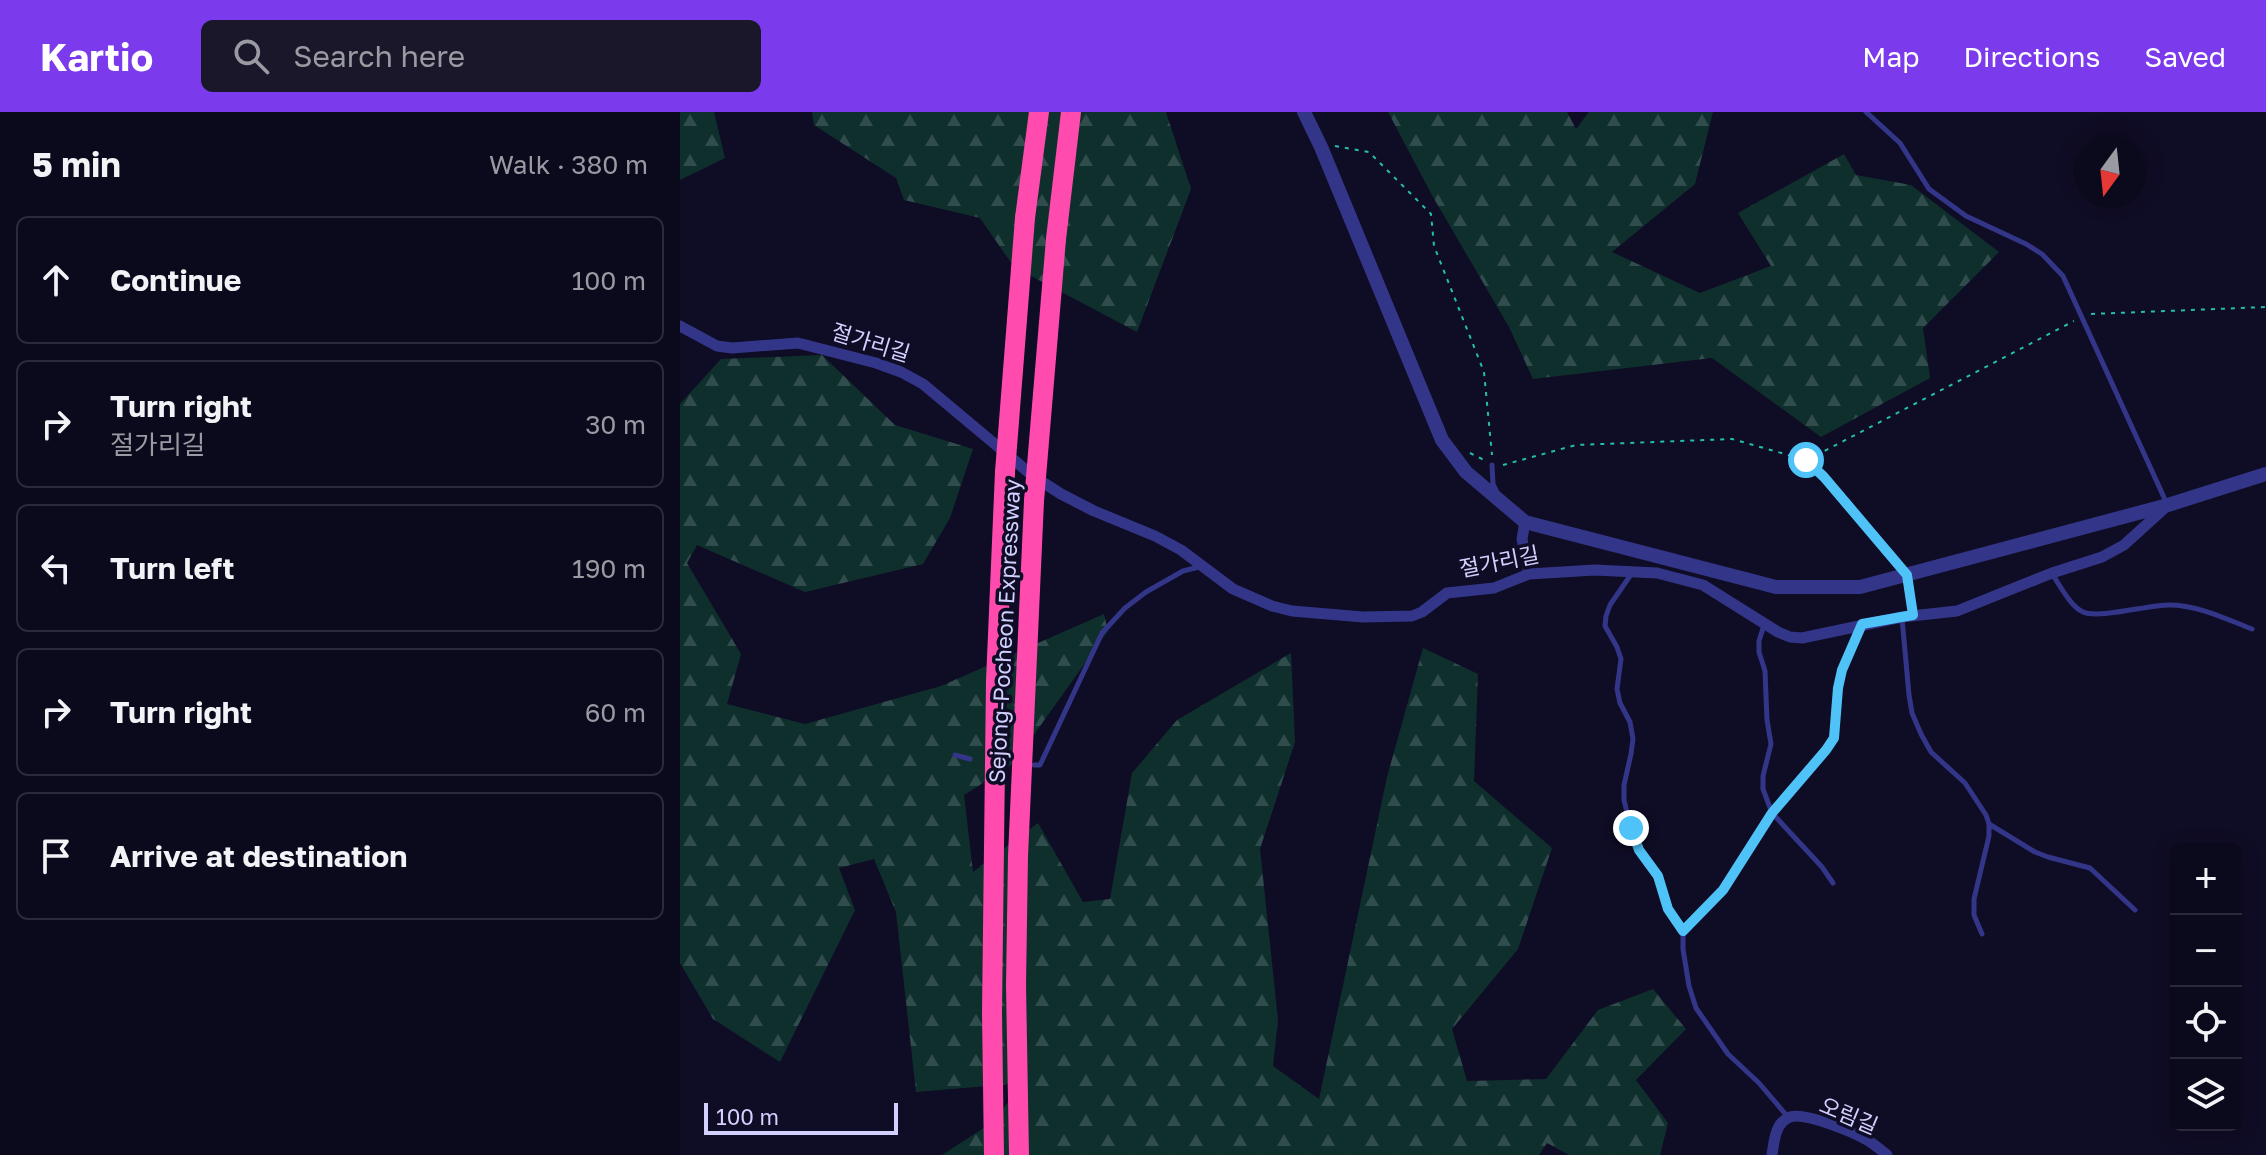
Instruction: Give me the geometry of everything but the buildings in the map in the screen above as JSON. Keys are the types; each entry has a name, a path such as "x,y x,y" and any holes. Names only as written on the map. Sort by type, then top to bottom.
{"highway":[{"name":"Sejong-Pocheon Expressway","path":"994,1155 992,1013 996,696 1005,472 1025,218 1039,112"},
{"name":"Sejong-Pocheon Expressway","path":"1019,1155 1016,985 1018,856 1034,501 1056,239 1071,112"}],"street":[{"path":"1304,112 1442,440 1466,472 1525,522 1776,587 1860,587 2168,505"},
{"name":"절가리길","path":"680,326 717,346 732,348 798,343 901,372 923,384 1033,476 1094,511 1181,550 1233,589 1292,611 1363,617 1412,616 1447,593 1494,588 1529,574 1595,570 1657,573 1703,585 1764,624 1790,637 1802,638 1862,624 1957,611 2052,573 2102,557 2124,545 2168,505 2266,474"},
{"path":"1525,522 1522,539 1529,574"},
{"name":"오림길","path":"1772,1155 1775,1135 1781,1124 1789,1118 1802,1117 1845,1130 1887,1155"}],"lane":[{"path":"1866,112 1900,143 1929,189 1966,216 2042,254 2063,276 2168,505"},
{"path":"1492,465 1493,484 1503,503"},
{"path":"1034,765 1040,765 1102,633 1125,608 1146,592 1183,571 1203,566"},
{"path":"1633,572 1610,605 1605,626 1621,659 1617,689 1633,739 1624,800 1639,850 1658,876 1668,909 1683,931 1689,986 1696,1008 1728,1054 1759,1083 1789,1118"},
{"path":"2052,573 2075,606 2084,613 2172,605 2191,607 2252,629"},
{"path":"1908,616 1912,713 1931,752 1965,783 1989,824 1974,899 1974,915 1982,934"},
{"path":"1764,624 1759,652 1765,671 1771,744 1763,789 1772,813 1833,883"},
{"path":"1683,931 1723,890 1772,813 1834,738 1842,670 1862,624"},
{"path":"955,755 970,759"},
{"path":"1989,824 2035,852 2090,868 2135,910"}],"path":[{"path":"1321,147 1340,146 1369,152 1431,214 1434,246 1484,372 1492,465"},
{"path":"1806,460 2091,314 2266,307"},
{"path":"1471,454 1492,465 1506,465 1576,445 1732,439 1806,460 1907,575 1908,616"}],"green space":[{"path":"680,112 714,112 725,158 680,180"},
{"path":"812,112 1166,112 1191,189 1137,332 1014,267 980,218 904,200 896,178 814,125"},
{"path":"1388,112 1567,112 1576,129 1589,112 1713,112 1695,184 1612,252 1700,293 1771,266 1738,213 1844,154 1856,175 1911,185 1999,252 1923,328 1930,378 1821,437 1712,358 1533,379 1509,327 1433,197"},
{"path":"822,355 895,425 973,449 950,518 923,564 805,592 697,545 687,563 741,654 727,704 805,724 941,686 1104,614 1108,631 1013,764 964,795 973,872 1038,823 1083,902 1110,899 1132,773 1177,720 1291,653 1295,742 1260,849 1278,1020 1273,1066 1319,1099 1387,777 1423,648 1478,674 1474,781 1552,848 1518,949 1452,1029 1467,1081 1546,1079 1598,1010 1653,989 1686,1029 1636,1080 1668,1123 1660,1155 1569,1155 1547,1143 1539,1155 942,1155 993,1122 1023,1083 916,1092 896,912 874,859 839,868 855,910 780,1062 713,1019 680,963 680,404 721,359"}],"route":[{"path":"1631,828 1639,850 1658,876 1668,909 1683,931 1723,890 1772,813 1834,738 1842,670 1862,624 1913,615 1907,575 1806,460"}]}
